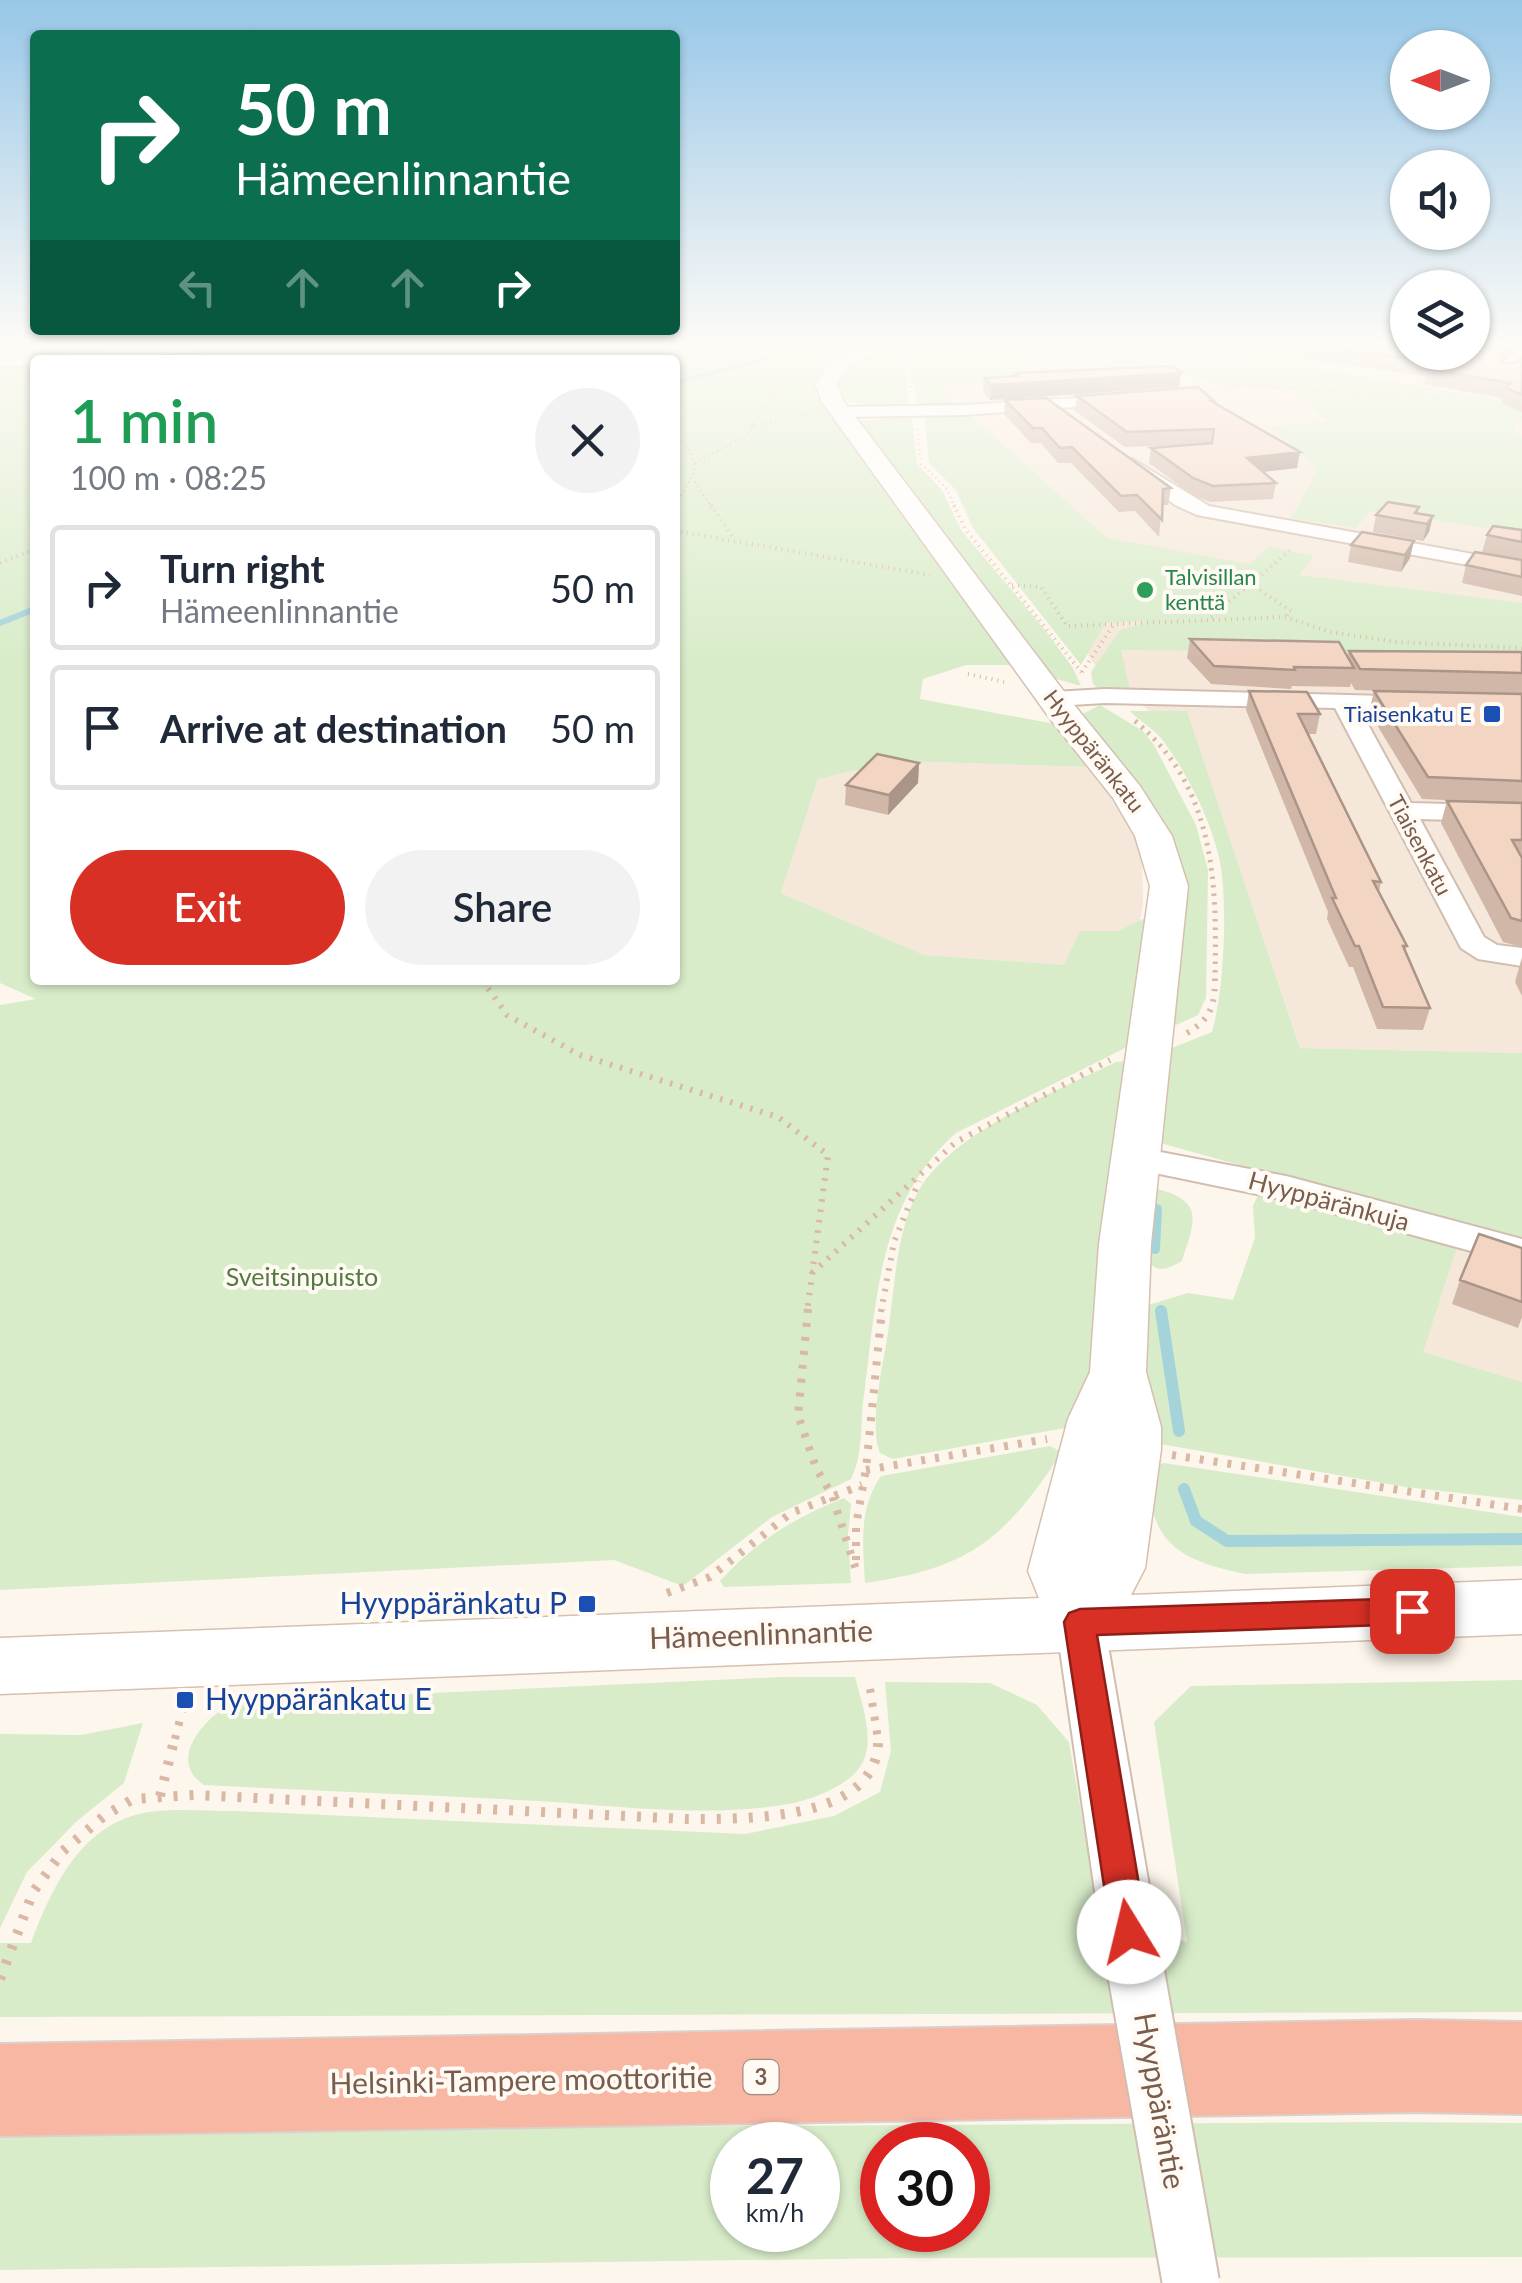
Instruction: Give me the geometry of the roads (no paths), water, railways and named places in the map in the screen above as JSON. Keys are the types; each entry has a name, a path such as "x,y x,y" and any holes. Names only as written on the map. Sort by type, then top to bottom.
{"highway":[{"name":"Helsinki-Tampere moottoritie","path":"0,2090 1416,2066 1522,2068"}],"street":[{"name":"Hyyppäränkatu","path":"870,452 968,582 1068,686 1154,832 1165,862 1169,886 1134,1158 1118,1372 1132,1427 1111,1445 1114,1568 1080,1622"},
{"path":"1154,454 1121,456 1190,506 1522,569"},
{"path":"1068,686 1096,696 1442,702"},
{"name":"Tiaisenkatu","path":"1343,700 1472,942 1489,953 1522,957"},
{"path":"1403,811 1522,814"},
{"name":"Hyyppäränkuja","path":"1134,1158 1286,1188 1522,1252"},
{"name":"Hämeenlinnantie","path":"0,1666 1522,1608"},
{"name":"Hyyppäräntie","path":"1080,1622 1190,2283"}],"waterway":[{"path":"0,623 30,611"},
{"path":"1155,1249 1157,1209"},
{"path":"1161,1311 1179,1431"},
{"path":"1184,1489 1196,1521 1227,1541 1522,1539"}],"place":[{"name":"Talvisillan kenttä","path":"1145,590"},
{"name":"Tiaisenkatu E","path":"1492,714"},
{"name":"Hyyppäränkatu P","path":"587,1604"},
{"name":"Hyyppäränkatu E","path":"185,1700"}],"park label":[{"name":"Sveitsinpuisto","path":"302,1277"}]}
